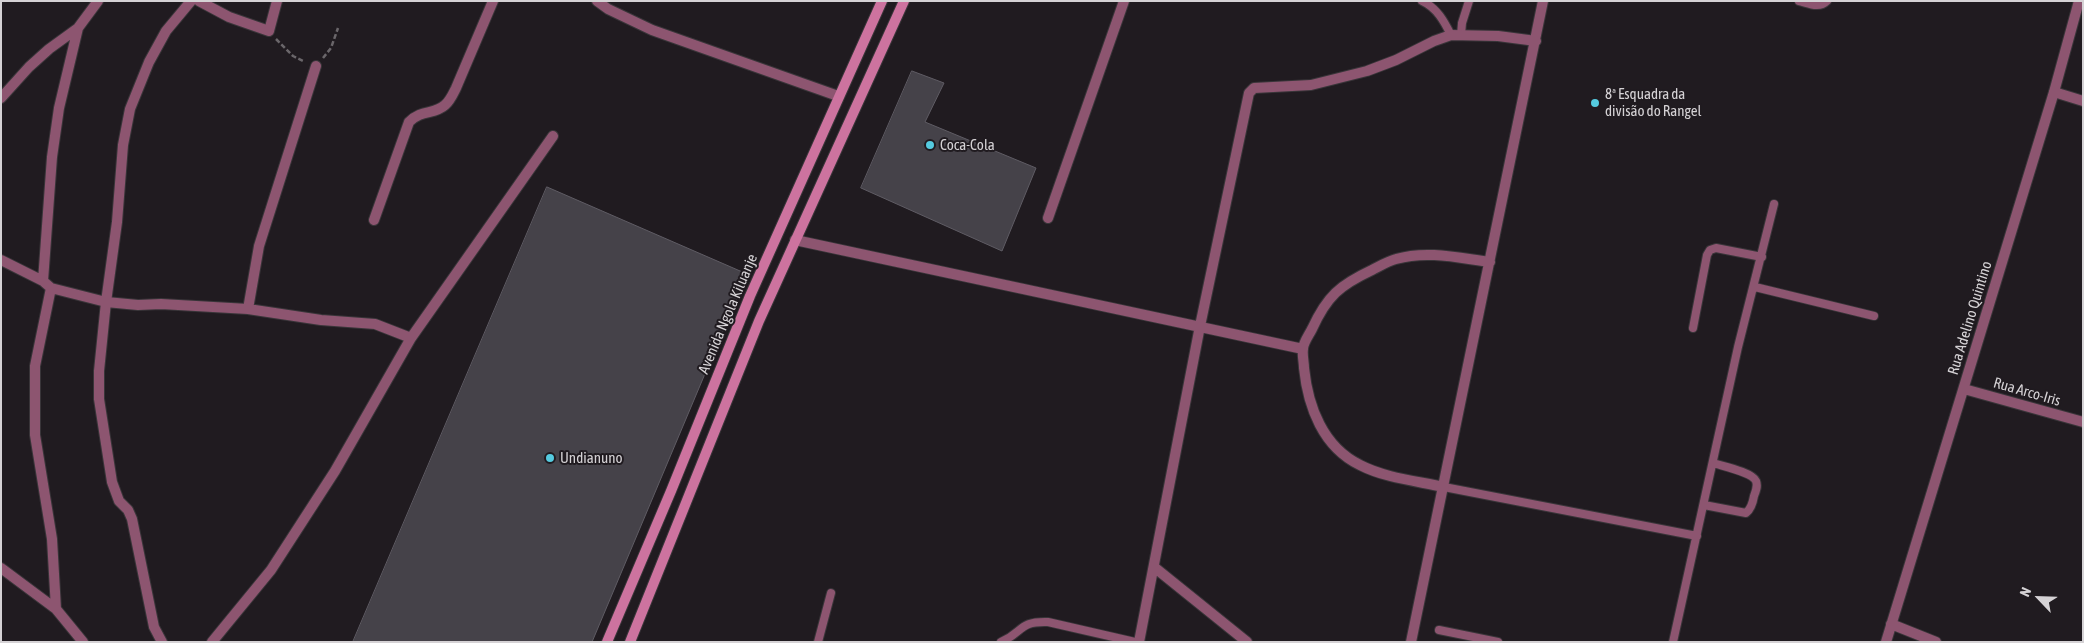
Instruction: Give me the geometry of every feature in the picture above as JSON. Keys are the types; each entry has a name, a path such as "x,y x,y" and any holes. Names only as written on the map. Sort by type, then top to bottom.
{"main road":[{"name":"Avenida Ngola Kiluanje","path":"607,642 750,296 776,242 838,96 882,1"},
{"path":"630,642 759,321 904,1"}],"street":[{"path":"1,98 48,49 78,28 98,1"},
{"path":"162,642 154,627 132,519 128,510 119,501 112,482 99,399 99,372 117,222 123,145 130,109 149,62 166,31 191,1"},
{"path":"199,1 229,17 269,31 277,1"},
{"path":"374,220 409,122 424,112 441,108 449,101 493,1"},
{"path":"597,1 608,9 652,30 838,96"},
{"path":"1048,218 1124,1"},
{"path":"1411,642 1544,1"},
{"name":"Rua Adelino Quintino","path":"1886,642 2054,92 2079,1"},
{"path":"43,281 52,157 59,108 78,28"},
{"path":"1139,642 1200,326 1249,93 1254,88 1312,85 1367,71 1396,60 1434,41 1456,35 1498,36 1536,41"},
{"path":"248,309 259,246 316,66"},
{"path":"2054,92 2083,101"},
{"path":"212,642 272,570 335,471 411,338 553,136"},
{"path":"795,240 1302,349"},
{"path":"1444,487 1380,473 1359,465 1342,453 1326,435 1313,415 1306,383 1302,349 1318,316 1331,296 1348,282 1396,259 1424,254 1490,262"},
{"path":"1,260 43,281 52,288 106,302 248,309 321,320 375,324 411,338"},
{"path":"52,288 35,366 34,390 35,435 52,539 56,609"},
{"name":"Rua Arco-Iris","path":"1964,390 2083,422"},
{"path":"1154,567 1247,642"},
{"path":"1,568 56,609 83,642"},
{"path":"1891,624 1936,642"}],"lane":[{"path":"1422,1 1429,4 1440,14 1456,35 1469,1"},
{"path":"1799,1 1817,6 1823,5 1827,1"},
{"path":"1673,642 1738,346 1755,287 1774,204"},
{"path":"1693,328 1707,255 1710,250 1716,248 1762,257"},
{"path":"1755,287 1874,316"},
{"path":"1704,505 1746,513 1753,501 1756,490 1757,482 1754,477 1713,463"},
{"path":"1444,487 1697,536"},
{"path":"818,642 831,593"},
{"path":"1001,642 1008,639 1025,624 1035,621 1048,622 1135,642"},
{"path":"1439,630 1498,642"}],"path":[{"path":"269,31 293,56 316,66 331,48 338,28"}],"building":[{"name":"Coca-Cola","path":"912,71 944,83 925,122 1036,168 1002,251 861,188"},
{"name":"Undianuno","path":"547,187 747,274 592,642 353,642"}],"place":[{"name":"8ª Esquadra da divisão do Rangel","path":"1595,103"},
{"name":"Coca-Cola","path":"930,145"},
{"name":"Undianuno","path":"550,458"}]}
